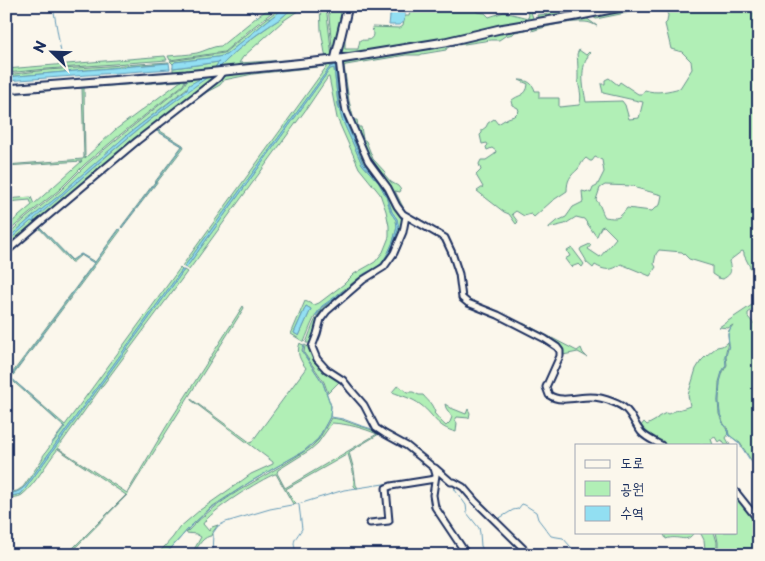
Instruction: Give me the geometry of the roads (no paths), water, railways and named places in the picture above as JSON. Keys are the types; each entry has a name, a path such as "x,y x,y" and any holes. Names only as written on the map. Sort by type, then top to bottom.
{"main road":[{"path":"334,60 348,6"},
{"path":"6,89 220,72 334,60 446,42 500,29 626,6"}],"street":[{"path":"334,60 346,111 368,162 388,188 397,206 406,216 445,238 458,274 462,298 545,339 557,347 560,351 560,356 546,387 548,395 558,399 602,398 620,405 626,409 642,433 659,444"},
{"path":"6,252 137,141 218,78 220,72"},
{"path":"406,216 403,232 394,253 384,267 356,285 327,311 322,319 312,347 317,359 326,369 343,380 364,405 376,428 407,446 448,481 463,487 530,555"},
{"path":"434,468 436,476 433,495 435,507 467,555"},
{"path":"370,523 389,521 386,488 435,479"},
{"path":"738,495 759,521"}],"water":[{"path":"287,6 295,6 247,42 218,69 213,70 219,62 173,68 175,62 226,55"},
{"path":"391,7 406,8 404,21 399,25 389,25"},
{"path":"169,63 170,69 6,81 6,77"},
{"path":"335,65 339,104 344,118 363,163 380,182 387,196 392,212 397,219 399,227 389,254 382,263 393,242 397,227 396,220 391,213 386,196 379,183 362,164 342,119 338,104 334,68 330,69 186,268 184,267 330,67"},
{"path":"205,76 209,76 139,128 34,219 34,222 31,221 6,243 6,240 127,135 187,89 189,85"},
{"path":"382,263 378,268 364,275 347,290 322,307 315,316 322,306 364,274"},
{"path":"182,270 184,270 25,489 21,494 6,497 6,494 17,492 26,485"},
{"path":"306,306 311,309 299,336 294,333"}],"waterway":[{"path":"53,6 63,64"},
{"path":"247,6 258,17"},
{"path":"122,227 183,146 156,130"},
{"path":"38,226 72,261 81,254 94,263"},
{"path":"6,374 10,378 120,229"},
{"path":"731,327 728,334 729,345 725,356 726,365 720,382 718,401 720,414 729,435 739,443 759,471"},
{"path":"165,555 190,527 210,509 250,482 304,451 318,439 330,417 331,406 323,383 303,353 304,345"},
{"path":"11,378 65,427 52,444"},
{"path":"331,417 372,429"},
{"path":"378,427 407,443"},
{"path":"373,429 392,441"},
{"path":"410,445 430,462"},
{"path":"212,555 213,533 218,526 226,522 270,509 302,503 344,490 430,477 433,473"},
{"path":"458,481 467,487 498,519 518,509 522,504 525,505 536,512 538,519 551,536 563,538 577,554 582,553 586,555"},
{"path":"454,485 455,490 466,505 467,513 479,528 481,546 486,555"},
{"path":"298,555 294,544 302,529 299,505"}]}
